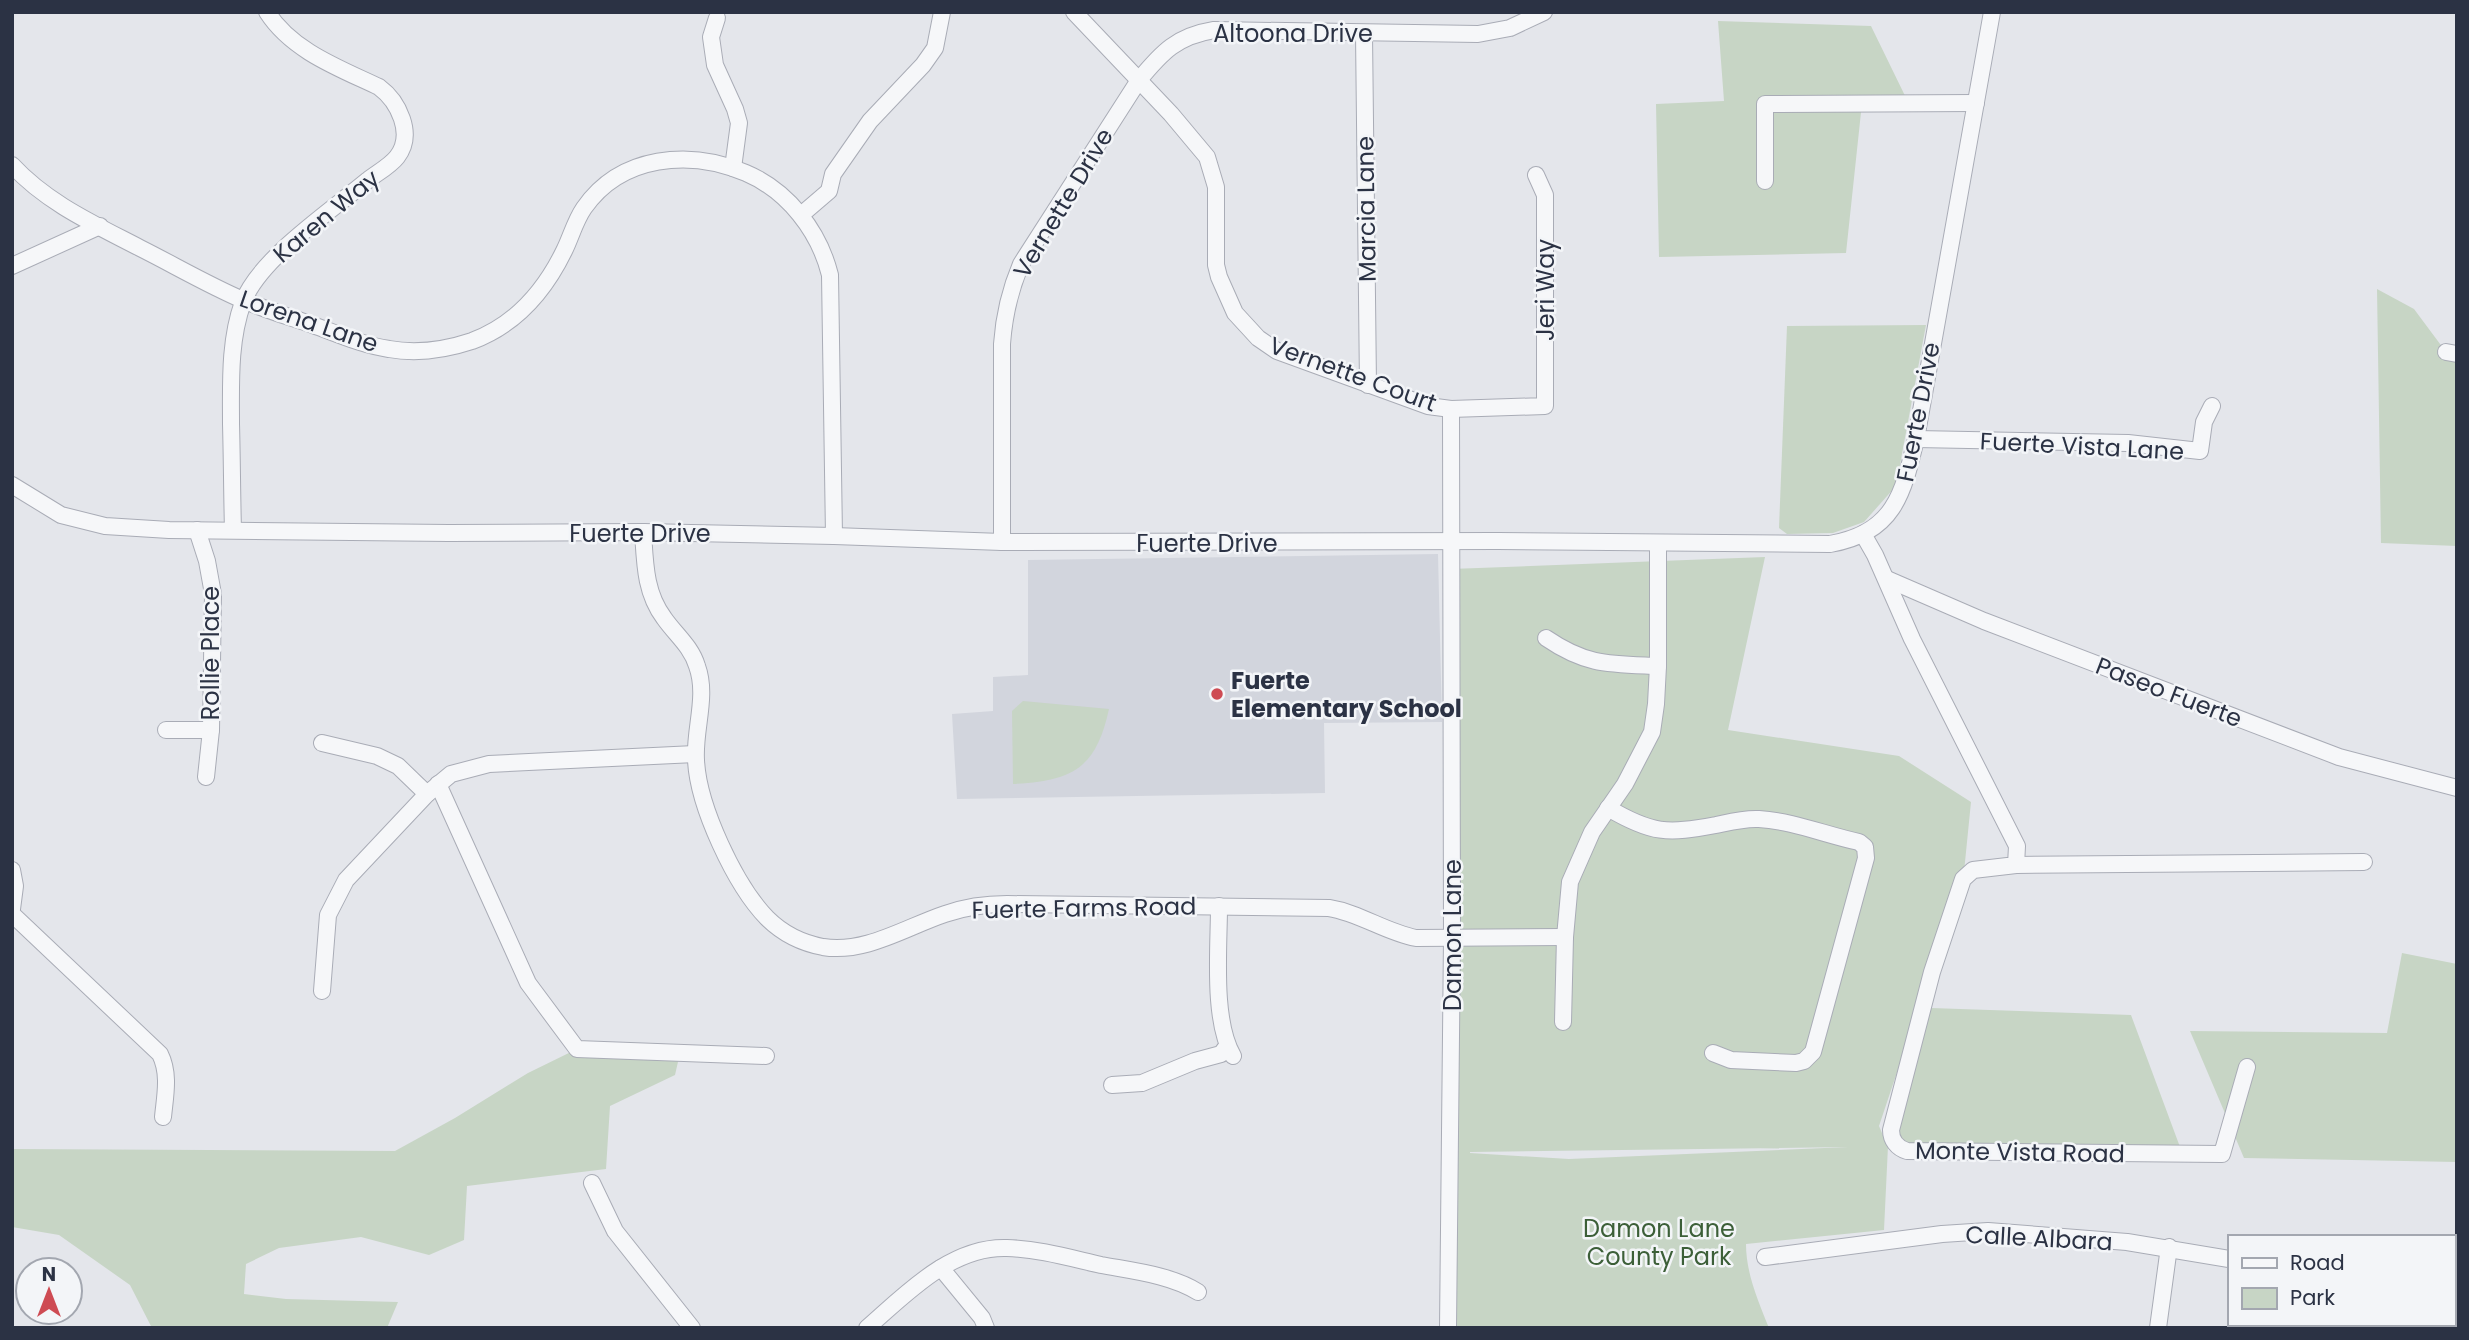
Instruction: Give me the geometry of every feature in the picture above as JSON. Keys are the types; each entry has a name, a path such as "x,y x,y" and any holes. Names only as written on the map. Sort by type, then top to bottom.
{"street":[{"name":"Karen Way","path":"233,530 233,334 244,300 256,278 274,258 398,156 404,130 400,110 387,92 325,62 303,48 267,12"},
{"path":"800,215 829,191 833,174 870,121 923,65 935,48 942,12"},
{"name":"Vernette Court","path":"1074,12 1201,148 1216,187 1216,265 1223,290 1242,322 1258,338 1277,351 1428,406 1451,409 1545,406"},
{"name":"Altoona Drive","path":"1139,80 1163,52 1182,40 1214,30 1478,34 1510,28 1544,12"},
{"name":"Fuerte Drive","path":"12,485 61,515 105,526 131,529 449,533 643,532 1002,542 1830,544 1863,534 1882,521 1896,503 1906,482 1992,12"},
{"path":"717,19 711,37 715,65 739,123 733,168"},
{"name":"Marcia Lane","path":"1364,34 1368,385"},
{"name":"Vernette Drive","path":"1002,542 1002,344 1005,313 1011,290 1021,264 1139,80"},
{"path":"1765,181 1765,104 1976,103"},
{"name":"Lorena Lane","path":"12,164 48,197 244,300 361,343 387,349 415,351 454,346 497,329 527,306 546,283 584,208 599,190 618,176 639,166 669,160 700,160 733,168 770,187 800,215 814,234 823,253 832,287 834,536"},
{"name":"Jeri Way","path":"1536,175 1545,195 1545,406"},
{"path":"12,266 100,226"},
{"name":"Fuerte Vista Lane","path":"1916,439 2128,443 2200,451 2204,422 2212,406"},
{"path":"1451,409 1452,541"},
{"name":"Rollie Place","path":"197,530 213,594 211,730 206,777"},
{"name":"Fuerte Farms Road","path":"643,532 647,581 654,602 689,649 700,675 701,694 695,754 707,813 738,876 768,918 785,932 814,945 834,948 873,941 944,914 994,904 1329,908 1355,914 1405,936 1565,937"},
{"path":"1863,534 1887,579 1912,639 2017,846 2017,865"},
{"name":"Damon Lane","path":"1448,1328 1452,541"},
{"path":"1563,1022 1565,937 1570,882 1592,832 1625,783 1652,732 1658,666 1658,543"},
{"name":"Paseo Fuerte","path":"1887,579 1995,625 2339,757 2457,788"},
{"path":"1546,638 1568,653 1601,664 1658,666"},
{"path":"166,730 211,730"},
{"path":"322,743 377,756 433,789 528,983 576,1049 766,1056"},
{"path":"322,991 328,915 346,880 433,789 464,769 489,764 695,754"},
{"path":"1608,808 1652,829 1686,830 1755,819 1774,821 1859,842 1865,846 1866,858 1813,1052 1804,1061 1796,1063 1731,1060 1713,1053"},
{"name":"Monte Vista Road","path":"2247,1067 2222,1154 1912,1151 1899,1147 1893,1140 1891,1130 1932,972 1963,879 1973,870 2017,865 2364,862"},
{"path":"12,870 15,886 12,909"},
{"path":"1112,1086 1142,1083 1195,1061 1230,1051 1219,994 1219,906"},
{"path":"12,915 160,1054 166,1065 167,1076 163,1117"},
{"path":"592,1183 615,1231 692,1328"},
{"name":"Calle Albara","path":"1765,1257 1942,1234 1988,1231 2169,1247 2228,1259"},
{"path":"2158,1328 2169,1247"},
{"path":"867,1328 941,1268 961,1256 984,1249 1035,1250 1186,1285 1198,1292"},
{"path":"941,1268 982,1318 986,1328"}],"shaded area":[{"name":"Fuerte Elementary School","path":"1438,554 1442,722 1324,723 1325,793 957,799 952,714 993,711 993,677 1028,675 1028,560"}],"green space":[{"path":"1718,21 1871,26 1909,104 1862,103 1846,253 1659,257 1656,104 1724,101"},
{"path":"2377,289 2414,309 2446,352 2457,354 2457,546 2381,543"},
{"path":"1926,325 1896,486 1864,522 1833,533 1787,534 1779,528 1787,326"},
{"name":"Damon Lane County Park","path":"1765,557 1728,730 1899,756 1971,802 1964,872 1879,1126 1887,1145 1931,1008 2131,1015 2180,1147 1888,1146 1884,1230 1746,1244 1750,1276 1769,1328 1452,1328 1451,569","holes":["1848,1147 1569,1159 1470,1152"]},
{"path":"1023,701 1109,709 1097,746 1078,768 1051,779 1013,784 1012,711"},
{"path":"2402,953 2457,964 2457,1162 2244,1158 2190,1031 2387,1033"},
{"path":"577,1049 680,1053 675,1075 610,1106 606,1169 467,1186 464,1240 429,1255 361,1237 279,1248 246,1264 244,1294 286,1299 398,1302 387,1328 152,1328 130,1285 59,1235 12,1227 12,1149 395,1151 528,1073"}],"place":[{"name":"Fuerte Elementary School","path":"1217,694"}]}
